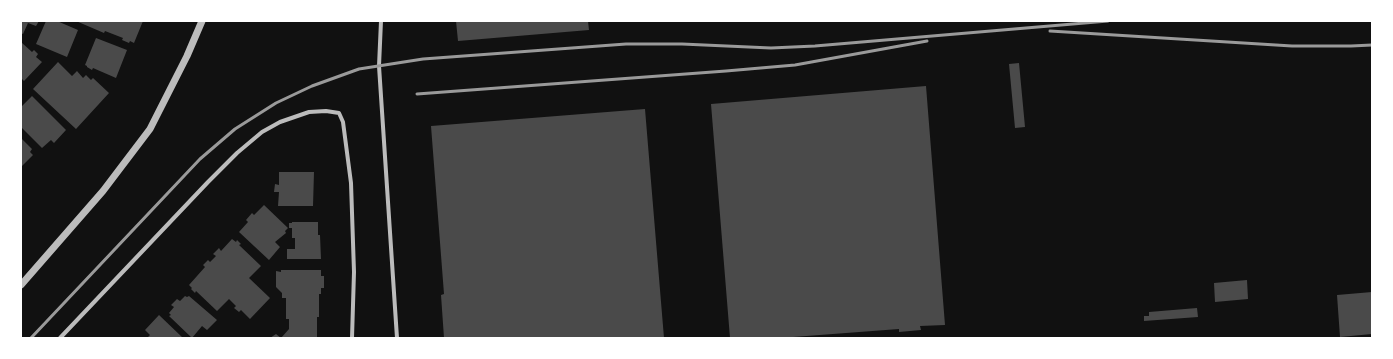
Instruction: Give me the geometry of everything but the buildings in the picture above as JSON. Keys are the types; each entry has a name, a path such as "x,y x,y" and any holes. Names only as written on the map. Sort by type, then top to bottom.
{"street":[{"path":"21,285 103,191 150,129 187,56 202,21"},
{"path":"380,21 379,66 398,338"},
{"path":"60,338 237,153 262,132 280,122 309,112 326,111 339,113 343,122 351,183 354,272 352,338"}],"railway":[{"path":"31,338 200,159 235,129 276,103 312,86 359,69 423,59 626,44 682,44 771,48 815,46 1108,21"},
{"path":"1050,31 1292,46 1372,45"},
{"path":"417,94 795,65 927,41"}]}
